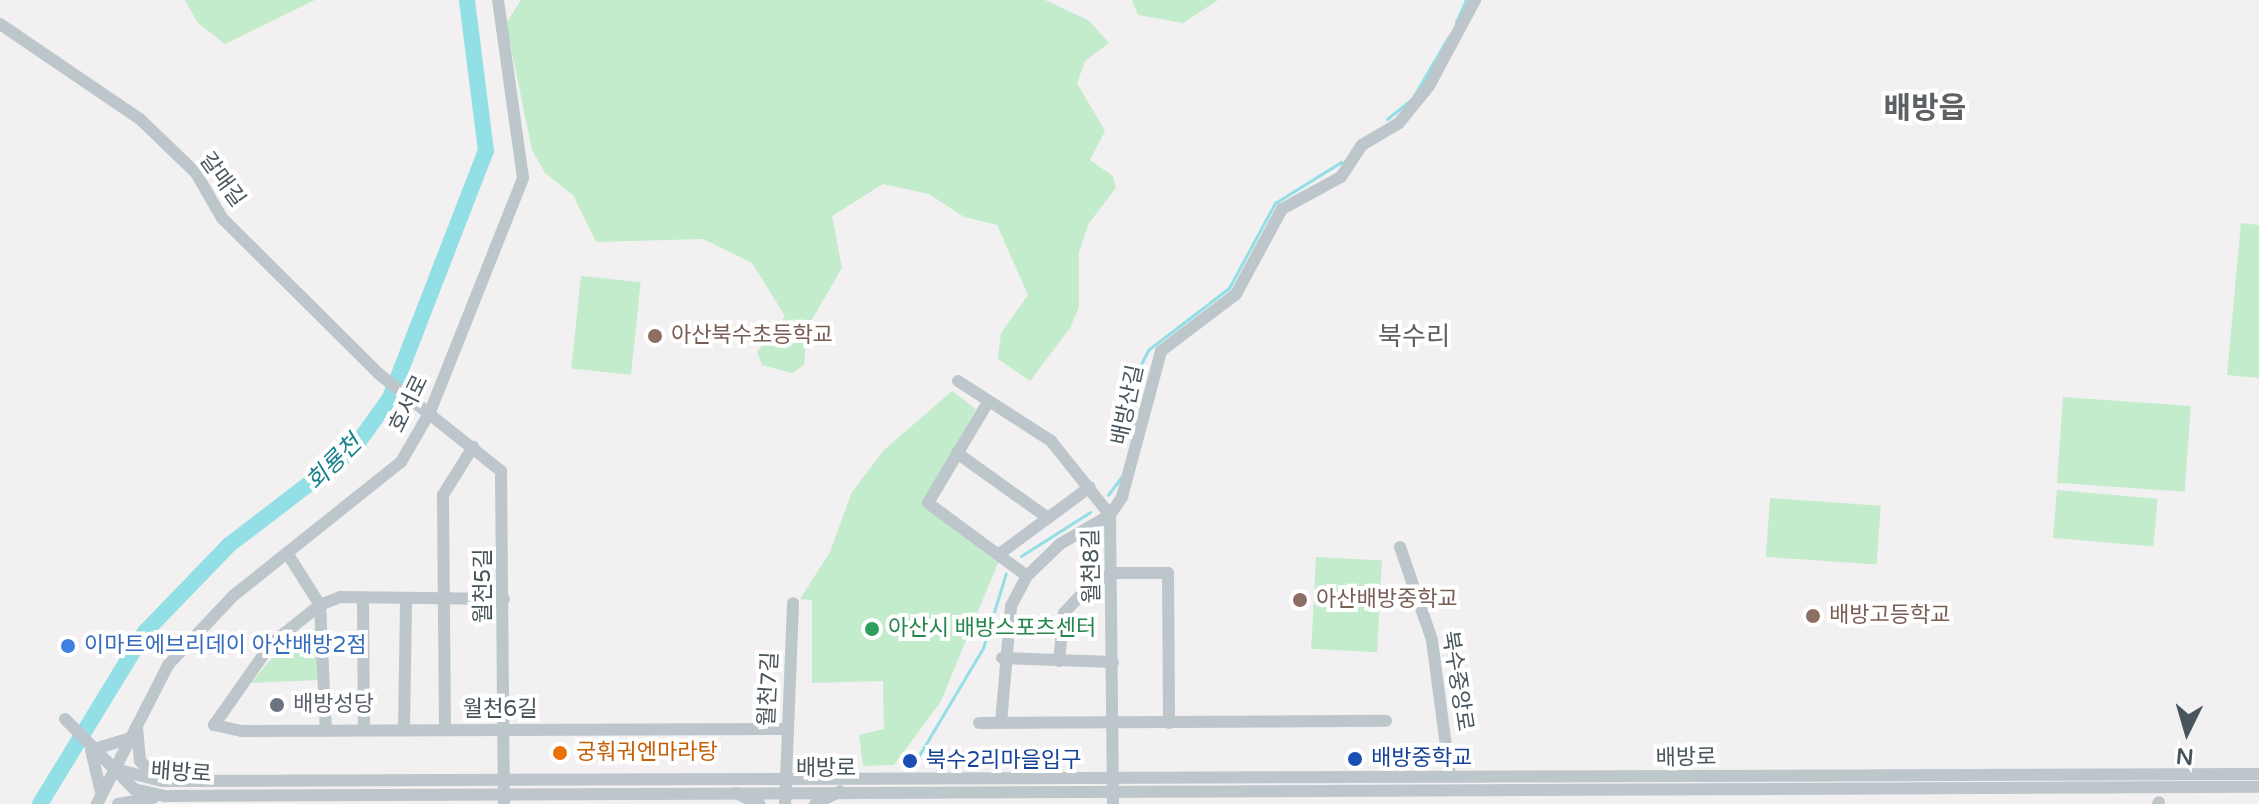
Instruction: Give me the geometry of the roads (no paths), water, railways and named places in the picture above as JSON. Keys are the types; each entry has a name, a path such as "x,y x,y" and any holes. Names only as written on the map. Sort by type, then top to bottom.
{"street":[{"name":"호서로","path":"99,799 138,720 198,630 287,553 401,462 430,412 523,178 498,0"},
{"name":"배방산길","path":"1110,515 1133,475 1161,351 1236,294 1282,209 1341,177 1362,145 1399,123 1429,86 1475,0"},
{"name":"갈매길","path":"0,24 174,150 222,218 379,374 430,412"},
{"name":"월천8길","path":"958,381 1051,441 1110,515 1113,781"},
{"path":"988,402 928,503 1002,552 1027,576"},
{"name":"월천5길","path":"430,412 473,447 503,481 504,792"},
{"path":"445,730 443,495 473,447"},
{"path":"957,453 1048,518"},
{"path":"1002,552 1090,487"},
{"path":"1001,723 1002,658 1011,606 1027,576 1060,544 1110,515"},
{"name":"북수중앙로","path":"1400,547 1432,640 1447,789"},
{"path":"287,553 320,605 326,730"},
{"path":"1059,661 1064,613 1113,573 1168,573 1169,723"},
{"path":"320,605 363,598 504,599"},
{"path":"363,598 364,730"},
{"path":"404,730 406,599"},
{"name":"월천7길","path":"785,804 793,603"},
{"name":"월천6길","path":"320,605 271,644 214,725 326,730 786,729"},
{"path":"1002,658 1113,662"},
{"path":"65,719 95,757 113,767"},
{"path":"138,720 140,761 162,781"},
{"path":"979,723 1386,721"},
{"path":"95,757 127,739"},
{"path":"95,757 99,799"},
{"name":"배방로","path":"113,767 162,781 504,792 721,790 785,783 846,789 1113,781 1372,798 1447,789 2030,773 2259,774"},
{"name":"배방로","path":"113,767 134,789 168,796 288,800 785,783 1113,781 1447,789 1605,798 1965,798 2031,790 2259,787"},
{"path":"2030,773 2032,804"},
{"path":"1113,781 1113,804"},
{"path":"815,804 846,789"},
{"path":"1238,789 1238,804"},
{"path":"721,790 760,804"},
{"path":"118,804 168,796"}],"waterway":[{"name":"회룡천","path":"40,804 145,632 229,545 352,451 390,398 486,151 467,0"},
{"path":"1456,22 1466,0"},
{"path":"1387,119 1412,99 1449,36"},
{"path":"1132,438 1137,372 1148,350 1229,288 1275,203 1341,162"},
{"path":"1108,495 1122,476"},
{"path":"1021,556 1090,512"},
{"path":"918,757 983,648 1006,573"}],"place":[{"name":"아산북수초등학교","path":"655,336"},
{"name":"아산배방중학교","path":"1300,600"},
{"name":"배방고등학교","path":"1813,616"},
{"name":"아산시 배방스포츠센터","path":"872,629"},
{"name":"이마트에브리데이 아산배방2점","path":"68,646"},
{"name":"배방성당","path":"277,705"},
{"name":"궁훠궈엔마라탕","path":"560,753"},
{"name":"배방중학교","path":"1355,759"},
{"name":"북수2리마을입구","path":"910,761"}],"district":[{"name":"배방읍","path":"1925,109"},
{"name":"북수리","path":"1414,337"}]}
